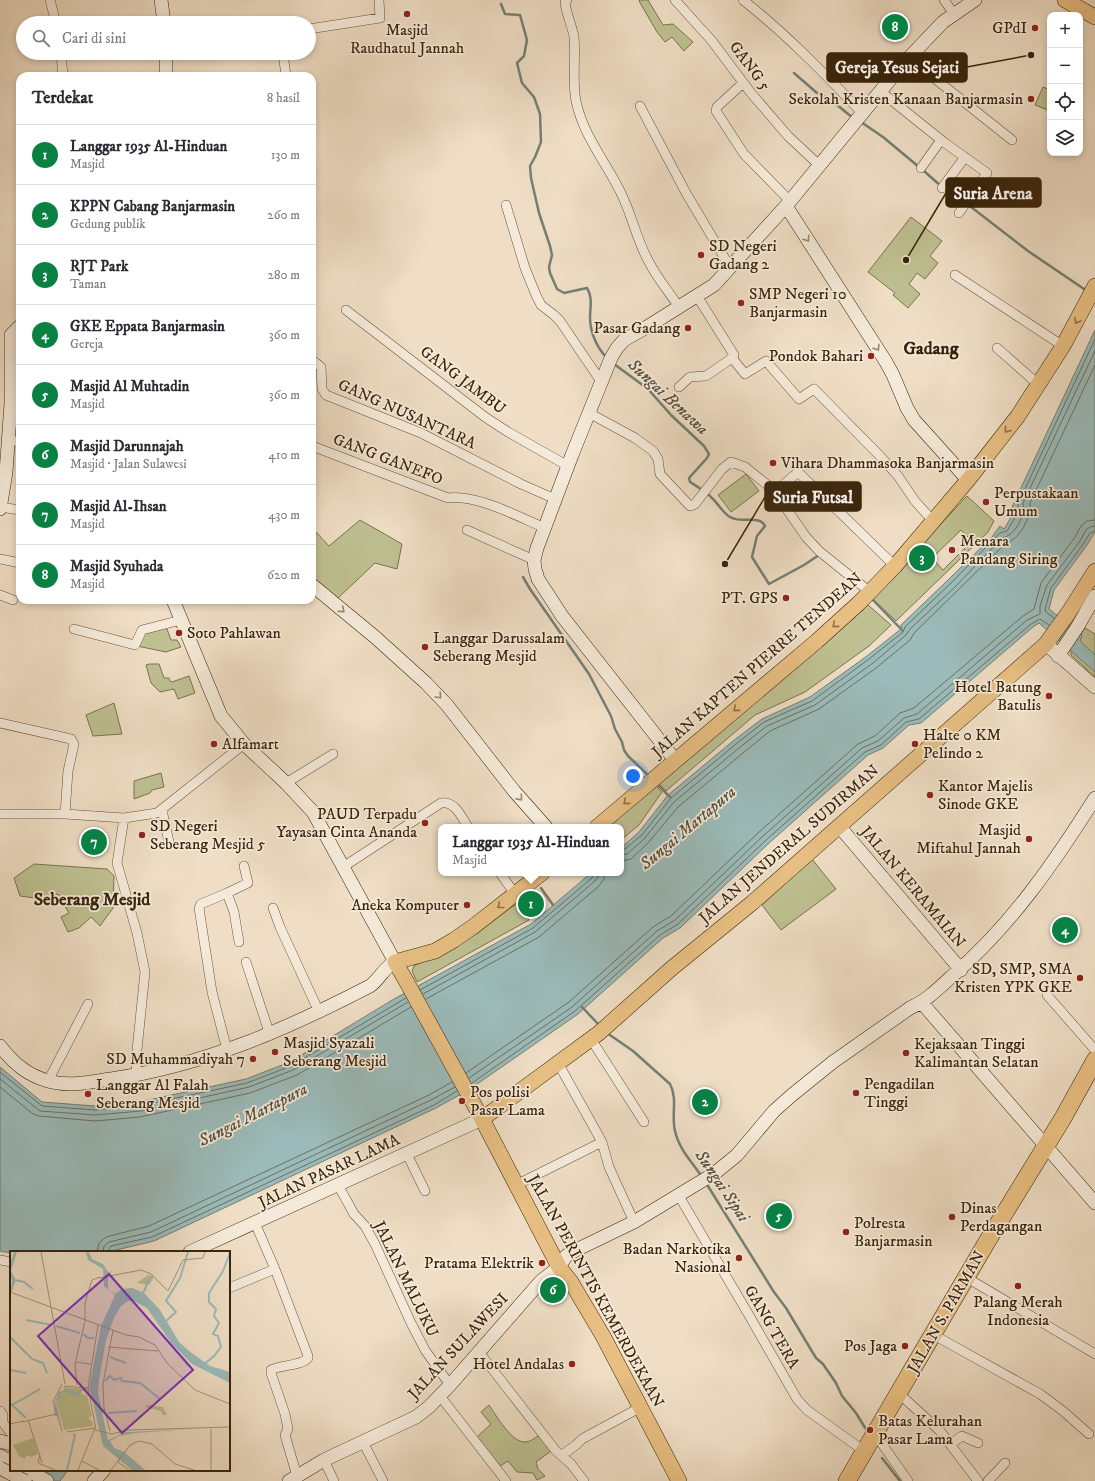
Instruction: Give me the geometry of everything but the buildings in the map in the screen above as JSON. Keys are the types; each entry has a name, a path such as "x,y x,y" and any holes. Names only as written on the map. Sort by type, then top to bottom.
{"highway":[{"name":"JALAN S. PARMAN","path":"847,1481 974,1282 1049,1149 1095,1062"},
{"name":"JALAN S. PARMAN","path":"856,1481 863,1458 880,1441 905,1399 988,1240 1049,1149"}],"main road":[{"path":"1066,0 1095,17"},
{"name":"JALAN KAPTEN PIERRE TENDEAN","path":"600,824 758,691 868,595 895,566 968,480 1018,416 1063,346 1095,286"},
{"name":"JALAN JENDERAL SUDIRMAN","path":"482,1119 612,1022 672,968 752,903 1048,641 1066,617 1095,571"},
{"path":"395,962 434,951 454,940 538,876"},
{"name":"JALAN PERINTIS KEMERDEKAAN","path":"395,962 408,983 471,1102 482,1119 559,1267 571,1282 603,1336 679,1481"}],"street":[{"path":"50,0 54,16"},
{"path":"161,0 163,16"},
{"path":"316,28 380,18 379,0"},
{"path":"567,0 565,2 566,11 570,18 574,37 576,100 583,124 594,148 620,190 649,262 679,307"},
{"name":"GANG 5","path":"675,0 712,40 743,83 788,136 819,165"},
{"path":"743,0 768,20 809,58 862,113"},
{"path":"944,0 954,14"},
{"path":"675,760 562,616 538,579 534,560 568,466 609,364 617,348 624,340 714,285 788,204 880,91 936,28 975,0"},
{"path":"909,58 1012,140"},
{"path":"62,60 63,72"},
{"path":"166,60 166,72"},
{"path":"284,60 285,72"},
{"path":"743,83 717,107 716,111 744,154 788,204 886,362 914,420 968,480"},
{"path":"880,91 941,140 987,174 959,213"},
{"path":"640,106 686,192 730,267"},
{"path":"921,168 941,140"},
{"path":"942,188 965,157"},
{"path":"506,205 525,268 541,305 560,321 602,383"},
{"path":"955,275 1063,346"},
{"path":"697,296 734,355 732,358 744,374 766,361 799,399 814,389 898,476 933,522"},
{"name":"GANG JAMBU","path":"346,310 484,417 568,466"},
{"path":"16,330 11,334 14,441 0,508 16,510"},
{"path":"997,348 1039,385"},
{"path":"678,387 690,377 706,376 732,358"},
{"name":"GANG NUSANTARA","path":"316,363 321,367 322,389 326,395 421,433 521,484 555,499"},
{"path":"589,413 635,438 653,451 658,459 660,474 690,506 695,504 722,469 731,462 745,467 775,492 810,541 868,595"},
{"name":"GANG GANEFO","path":"316,448 448,498 465,497 479,501 545,528"},
{"path":"775,492 798,472 895,566"},
{"path":"467,530 534,560"},
{"path":"0,559 16,562"},
{"path":"316,588 375,637 426,683 447,705 514,791 543,824"},
{"path":"0,595 13,600"},
{"path":"1061,652 1095,596"},
{"path":"0,1046 15,1064 28,1073 48,1081 80,1084 136,1076 206,1057 270,1035 370,986 376,982 388,966 395,962 313,812 286,783 244,744 221,716 175,604"},
{"path":"74,629 135,645 142,630 181,620"},
{"path":"1048,641 1061,652 1095,688"},
{"path":"0,723 71,739 73,741 74,744 68,771 65,814"},
{"path":"0,814 65,814 124,818 157,813 244,744"},
{"path":"286,783 333,754"},
{"name":"JALAN SULAWESI","path":"293,1479 324,1460 416,1416 429,1407 542,1281 559,1267 566,1256 634,1222 712,1176 737,1155 774,1112 792,1095 833,1062 910,1008 922,1003 961,970 1006,924 1053,861 1095,798"},
{"path":"343,868 441,803 445,802 452,805 466,824"},
{"path":"162,810 169,842"},
{"path":"124,818 117,863 137,933 144,972 136,1076"},
{"name":"JALAN KERAMAIAN","path":"839,826 961,970"},
{"path":"227,1050 212,992 199,908 203,902 248,883 244,866"},
{"path":"502,876 515,894"},
{"path":"227,893 234,912 239,942"},
{"path":"273,908 280,927 319,1012"},
{"path":"246,962 270,1035"},
{"path":"1047,995 1095,1062"},
{"path":"922,1003 1095,1203"},
{"path":"48,1081 88,1004"},
{"path":"595,1036 644,1122"},
{"path":"558,1063 602,1142 609,1167 634,1222"},
{"name":"JALAN PASAR LAMA","path":"196,1251 207,1249 255,1223 482,1119"},
{"path":"516,1185 602,1142"},
{"path":"407,1154 424,1191"},
{"name":"JALAN MALUKU","path":"338,1185 354,1214 365,1226 375,1244 425,1350 450,1385"},
{"name":"GANG TERA","path":"679,1196 797,1399 807,1410 863,1458"},
{"path":"255,1223 275,1269 308,1356 308,1358 304,1361 271,1370 285,1414 288,1429 285,1435 293,1479"},
{"path":"0,1260 10,1262"},
{"path":"230,1288 275,1269"},
{"path":"974,1282 1095,1354"},
{"path":"933,1347 1040,1394 1063,1411 1089,1434"},
{"path":"479,1352 556,1451 572,1464 584,1481"},
{"path":"440,1396 506,1481"},
{"path":"905,1399 940,1431 978,1481"},
{"path":"562,1455 576,1445 582,1438 641,1407"},
{"path":"0,1411 3,1415 3,1423 10,1432"},
{"path":"951,1444 962,1436 978,1443"},
{"path":"0,1441 10,1444"},
{"path":"880,1441 908,1481"},
{"path":"363,1442 384,1481"},
{"path":"0,1456 10,1461"},
{"path":"324,1460 334,1481"},
{"path":"988,1481 1005,1463"},
{"path":"29,1471 47,1481"},
{"path":"94,1481 103,1471"},
{"path":"5,1474 25,1481"}],"green space":[{"path":"648,0 663,25 673,24 693,42 684,51 672,37 665,42 657,32 639,1"},
{"path":"1043,87 1047,89 1047,110 1035,105"},
{"path":"911,217 942,241 930,256 938,263 925,279 917,273 909,284 920,294 908,308 893,295 895,293 868,272"},
{"path":"746,474 759,491 731,512 718,495"},
{"path":"967,496 994,521 988,532 896,621 872,598","holes":["961,530 972,541 943,570 932,558"]},
{"path":"360,520 402,544 397,569 375,563 337,599 316,581 316,532 329,546"},
{"path":"868,605 891,625 869,646 805,692 755,715 666,791 657,781 821,647"},
{"path":"156,626 167,629 171,640 177,640 181,647 166,652 137,646 143,632"},
{"path":"1085,628 1095,634 1095,677 1071,655 1071,647"},
{"path":"159,664 164,678 169,678 172,682 189,676 195,693 178,699 174,689 160,692 151,683 146,665"},
{"path":"114,703 122,734 93,736 86,715"},
{"path":"161,773 164,787 152,790 150,793 134,799 134,781"},
{"path":"655,785 662,792 639,825 624,838 624,824 611,824"},
{"path":"812,859 836,889 781,930 762,905"},
{"path":"34,864 107,869 114,876 113,908 100,926 91,917 79,928 68,932 61,917 69,913 58,894 38,901 35,898 20,896 14,878"},
{"path":"517,903 529,920 417,982 412,971 414,966 478,933"},
{"path":"489,1405 505,1428 520,1441 527,1442 539,1435 551,1451 536,1462 538,1469 545,1476 537,1480 533,1473 517,1472 508,1461 500,1466 477,1437 491,1424 481,1412"}],"water":[{"name":"Sungai Martapura","path":"1095,330 1095,532 1054,590 1049,609 1082,635 1080,641 1095,655 1095,672 1039,623 921,723 909,725 883,748 868,755 768,844 680,928 663,938 578,1014 470,1089 436,1108 154,1241 112,1251 10,1251 10,1253 0,1251 0,1067 42,1102 95,1106 139,1102 246,1079 290,1062 394,999 531,924 587,876 624,876 624,845 639,832 668,795 762,719 810,697 867,656 901,629 901,625 992,537 1000,526 1004,529 1016,509 1012,507"},
{"path":"18,1471 67,1471 60,1481 9,1481"}],"waterway":[{"name":"Sungai Benawa","path":"501,4 505,14 520,15 527,40 524,56 517,63 522,83 534,97 540,114 541,142 530,166 531,178 539,213 552,255 549,267 550,273 557,289 564,293 587,288 591,299 590,323 593,334 600,350 607,358"},
{"path":"794,73 817,93 831,100 853,118"},
{"path":"861,122 883,137 919,167"},
{"path":"923,170 946,190 962,200 1028,251 1087,291"},
{"name":"Sungai Benawa","path":"614,364 648,389 671,415 704,446 709,454 689,478 690,482 708,494 730,517 739,520 759,521 765,526 757,536 752,557 769,584 819,555"},
{"path":"523,577 589,674 611,716 624,750 628,756 649,776"},
{"name":"Sungai Benawa","path":"870,597 903,631"},
{"path":"657,784 670,797"},
{"path":"541,888 553,905"},
{"name":"Sungai Sipai","path":"582,1007 599,1025"},
{"name":"Sungai Sipai","path":"607,1033 633,1051 670,1084 674,1095 674,1125 677,1138 683,1150 702,1177"},
{"name":"Sungai Sipai","path":"706,1183 774,1292 786,1308 816,1358 823,1364 836,1383 842,1396 856,1413 867,1431"},
{"name":"Sungai Sipai","path":"882,1458 900,1481"}],"place":[{"name":"Masjid Raudhatul Jannah","path":"407,14"},
{"name":"Masjid Syuhada","path":"895,27"},
{"name":"GPdI","path":"1035,28"},
{"name":"Gereja Yesus Sejati","path":"1031,55"},
{"name":"Sekolah Kristen Kanaan Banjarmasin","path":"1031,99"},
{"name":"SD Negeri Gadang 2","path":"701,255"},
{"name":"Suria Arena","path":"906,260"},
{"name":"SMP Negeri 10 Banjarmasin","path":"741,303"},
{"name":"Pasar Gadang","path":"688,328"},
{"name":"Pondok Bahari","path":"871,356"},
{"name":"Vihara Dhammasoka Banjarmasin","path":"773,463"},
{"name":"Perpustakaan Umum","path":"986,502"},
{"name":"Menara Pandang Siring","path":"952,550"},
{"name":"RJT Park","path":"922,558"},
{"name":"Suria Futsal","path":"725,564"},
{"name":"PT. GPS","path":"786,598"},
{"name":"Soto Pahlawan","path":"179,633"},
{"name":"Langgar Darussalam Seberang Mesjid","path":"425,647"},
{"name":"Hotel Batung Batulis","path":"1049,696"},
{"name":"Alfamart","path":"214,744"},
{"name":"Halte 0 KM Pelindo 2","path":"915,744"},
{"name":"Kantor Majelis Sinode GKE","path":"930,795"},
{"name":"PAUD Terpadu Yayasan Cinta Ananda","path":"425,823"},
{"name":"SD Negeri Seberang Mesjid 5","path":"142,835"},
{"name":"Masjid Miftahul Jannah","path":"1029,839"},
{"name":"Masjid Al-Ihsan","path":"94,842"},
{"name":"Langgar 1935 Al-Hinduan","path":"531,904"},
{"name":"Aneka Komputer","path":"467,905"},
{"name":"GKE Eppata Banjarmasin","path":"1065,930"},
{"name":"SD, SMP, SMA Kristen YPK GKE","path":"1080,978"},
{"name":"Masjid Syazali Seberang Mesjid","path":"275,1052"},
{"name":"Kejaksaan Tinggi Kalimantan Selatan","path":"906,1053"},
{"name":"SD Muhammadiyah 7","path":"253,1059"},
{"name":"Pengadilan Tinggi","path":"856,1093"},
{"name":"Langgar Al Falah Seberang Mesjid","path":"88,1094"},
{"name":"Pos polisi Pasar Lama","path":"462,1101"},
{"name":"KPPN Cabang Banjarmasin","path":"705,1102"},
{"name":"Masjid Al Muhtadin","path":"779,1216"},
{"name":"Dinas Perdagangan","path":"952,1217"},
{"name":"Polresta Banjarmasin","path":"846,1232"},
{"name":"Badan Narkotika Nasional","path":"739,1258"},
{"name":"Pratama Elektrik","path":"542,1263"},
{"name":"Palang Merah Indonesia","path":"1018,1286"},
{"name":"Masjid Darunnajah","path":"553,1290"},
{"name":"Pos Jaga","path":"905,1346"},
{"name":"Hotel Andalas","path":"572,1364"},
{"name":"Batas Kelurahan Pasar Lama","path":"870,1430"}],"district":[{"name":"Gadang","path":"931,349"},
{"name":"Seberang Mesjid","path":"92,900"}]}
